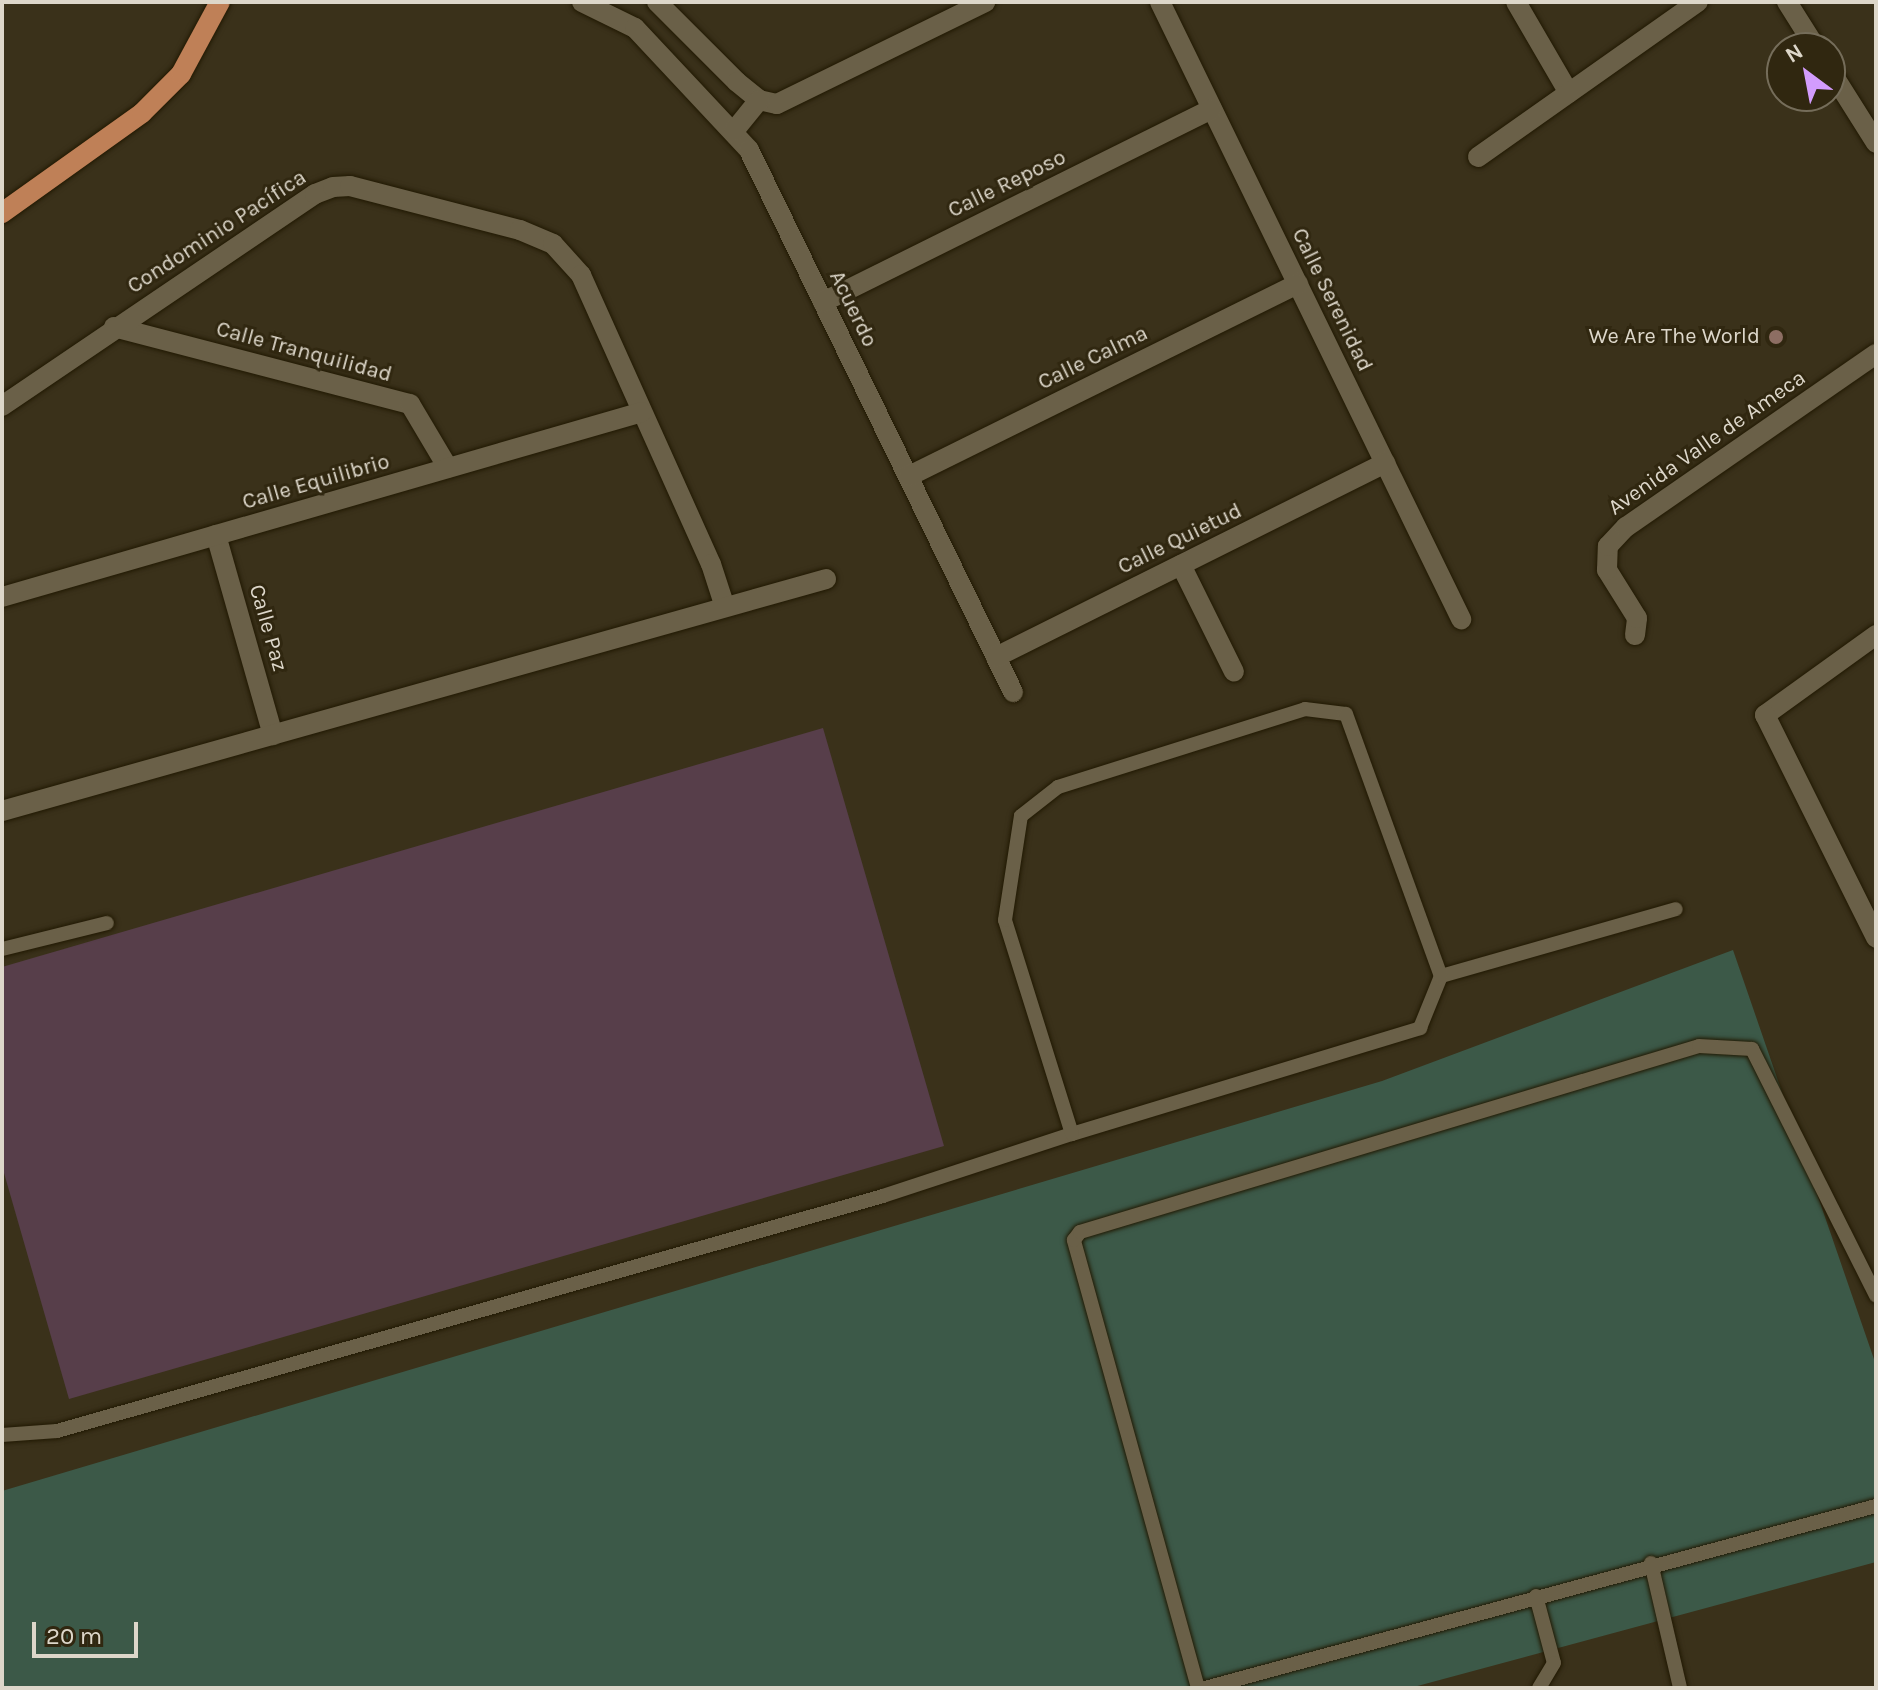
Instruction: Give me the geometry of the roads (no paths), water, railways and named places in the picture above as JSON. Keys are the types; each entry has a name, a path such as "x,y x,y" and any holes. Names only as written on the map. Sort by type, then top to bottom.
{"main road":[{"path":"2,213 142,113 181,74 220,2"}],"street":[{"name":"Acuerdo","path":"582,2 635,28 749,150 1013,692"},
{"path":"657,2 759,100 777,104 985,2"},
{"name":"Calle Serenidad","path":"1160,2 1461,619"},
{"path":"1516,2 1569,93"},
{"path":"1478,157 1698,2"},
{"path":"1787,2 1806,32"},
{"path":"1846,95 1876,143"},
{"path":"734,131 759,100"},
{"name":"Calle Reposo","path":"823,302 1212,109"},
{"name":"Condominio Pacífica","path":"2,406 114,327 315,194 350,186 520,230 553,244 581,275 711,564 725,607"},
{"name":"Calle Calma","path":"909,476 1298,284"},
{"name":"Calle Tranquilidad","path":"114,327 410,404 448,468"},
{"name":"Avenida Valle de Ameca","path":"1635,635 1637,618 1607,570 1608,546 1626,527 1876,354"},
{"name":"Calle Equilibrio","path":"2,597 642,412"},
{"name":"Calle Quietud","path":"996,657 1385,463"},
{"name":"Calle Paz","path":"216,535 273,735"},
{"path":"1181,565 1234,672"},
{"path":"2,811 826,579"},
{"path":"1876,635 1765,715 1876,938"}],"lane":[{"path":"2,1435 72,1427 883,1196 1072,1134 1420,1028 1441,976 1346,714 1305,709 1058,787 1021,816 1005,920 1072,1134"},
{"path":"1441,976 1676,909"},
{"path":"2,949 107,923"},
{"path":"1198,1688 1074,1240 1080,1232 1699,1046 1752,1049 1762,1059 1876,1296"},
{"path":"1205,1688 1651,1563 1876,1506"},
{"path":"1651,1563 1680,1688"},
{"path":"1536,1596 1554,1663 1539,1688"}],"place":[{"name":"We Are The World","path":"1776,337"}]}
